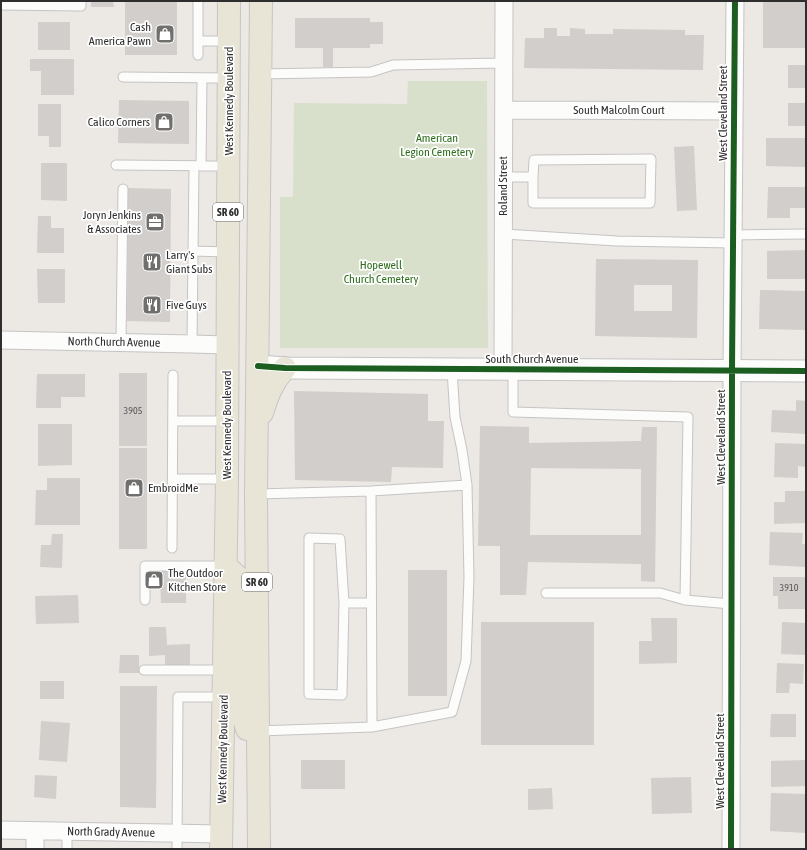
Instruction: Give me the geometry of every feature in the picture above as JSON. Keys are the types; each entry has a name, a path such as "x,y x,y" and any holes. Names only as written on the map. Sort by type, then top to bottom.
{"main road":[{"name":"West Kennedy Boulevard","path":"226,844 224,670 227,479 229,1"},
{"name":"SR 60","path":"259,849 256,494 261,1"},
{"path":"227,345 236,349 240,355 243,366 245,492 256,542"},
{"path":"257,433 271,388 277,377 285,368"},
{"path":"226,566 241,580 242,712 247,729 258,731"}],"street":[{"name":"Roland Street","path":"504,1 503,234 508,370"},
{"name":"West Cleveland Street","path":"731,849 732,371 735,1"},
{"name":"South Malcolm Court","path":"504,110 734,111"},
{"name":"North Church Avenue","path":"1,340 227,345"},
{"name":"South Church Avenue","path":"258,366 285,368 452,370 806,372"},
{"name":"North Grady Avenue","path":"1,830 67,831 226,844"},
{"path":"36,830 36,849"}],"lane":[{"path":"1,6 81,6 81,1"},
{"path":"198,1 198,55"},
{"path":"198,41 229,41"},
{"path":"260,74 371,72 393,65 504,63"},
{"path":"123,77 229,78"},
{"path":"192,344 193,251 202,78"},
{"path":"650,159 650,203 533,203 533,178 534,160 650,159"},
{"path":"116,165 228,166"},
{"path":"504,178 533,178"},
{"path":"121,342 123,189"},
{"path":"503,234 617,241 733,239 806,234"},
{"path":"193,251 228,252"},
{"path":"258,731 372,727 452,712 466,661 470,577 466,485 462,450 455,417 452,370"},
{"path":"508,370 513,412 688,418 685,600"},
{"path":"172,548 173,375"},
{"path":"173,421 227,421"},
{"path":"173,479 227,479"},
{"path":"256,494 371,491 466,485"},
{"path":"371,491 372,727"},
{"path":"309,538 340,538 344,603 342,695 309,694 309,538"},
{"path":"145,600 145,566 226,566"},
{"path":"546,593 660,593 685,600 731,604"},
{"path":"344,603 371,603"},
{"path":"144,670 224,670"},
{"path":"178,841 178,697 224,697"},
{"path":"67,831 67,849"}],"green space":[{"name":"Hopewell Church Cemetery","path":"408,81 487,81 488,348 280,348 280,197 293,197 294,103 407,104"}],"building":[{"path":"91,1 113,1 114,7 91,7"},
{"path":"125,1 177,1 177,55 125,55"},
{"path":"763,1 806,1 806,48 763,48"},
{"path":"295,18 370,18 370,22 383,22 383,44 370,44 370,48 333,48 333,67 323,67 323,48 295,48"},
{"path":"38,22 70,22 70,50 38,50"},
{"path":"544,28 557,28 557,36 570,36 570,28 585,29 585,34 613,34 613,29 685,30 685,35 704,35 703,70 524,68 525,38 544,38"},
{"path":"30,59 74,59 74,95 41,95 41,71 30,71"},
{"path":"788,65 806,65 806,88 788,88"},
{"path":"119,100 189,101 189,144 118,143"},
{"path":"788,103 806,103 806,126 788,126"},
{"path":"38,104 61,104 61,147 49,147 49,136 38,136"},
{"path":"766,138 806,138 806,167 766,166"},
{"path":"694,146 697,210 677,211 674,147"},
{"path":"41,163 67,163 67,201 41,200"},
{"path":"768,187 806,187 806,208 790,208 790,218 767,218"},
{"path":"128,188 171,189 170,322 127,321"},
{"path":"38,216 51,216 51,228 64,228 64,253 37,253"},
{"path":"806,250 806,279 767,279 767,251"},
{"path":"596,259 698,260 697,338 595,336","holes":["634,285 672,285 672,311 634,311"]},
{"path":"37,269 65,269 65,303 38,303"},
{"path":"760,290 806,291 806,330 759,329"},
{"path":"119,373 147,373 147,446 119,446"},
{"path":"37,374 85,374 85,397 61,397 61,408 36,408"},
{"path":"294,391 428,394 428,421 444,421 443,468 392,467 391,482 295,480"},
{"path":"796,400 806,401 806,434 771,432 772,410 796,411"},
{"path":"38,424 72,424 72,465 38,466"},
{"path":"480,426 529,427 529,443 641,441 642,427 657,427 655,582 641,581 641,564 528,562 526,595 500,595 500,546 478,546","holes":["531,468 641,469 641,535 530,535"]},
{"path":"775,443 806,444 806,467 798,466 798,478 774,477"},
{"path":"119,448 147,448 147,549 119,549"},
{"path":"47,478 80,478 80,525 35,525 36,490 47,490"},
{"path":"785,491 806,491 806,523 774,524 774,502 785,502"},
{"path":"770,532 803,533 802,544 806,544 806,567 769,565"},
{"path":"52,534 63,534 62,568 40,567 41,545 51,545"},
{"path":"408,570 447,570 447,696 408,696"},
{"path":"160,571 186,571 186,603 161,603"},
{"path":"773,577 806,577 806,609 778,609 778,596 773,596"},
{"path":"78,595 79,623 36,624 35,596"},
{"path":"651,618 677,618 677,663 639,664 639,641 652,641"},
{"path":"481,622 594,622 594,745 481,745"},
{"path":"782,622 806,623 806,655 781,654"},
{"path":"149,627 166,627 167,645 190,644 190,668 165,668 165,655 149,656"},
{"path":"120,655 139,655 139,673 119,673"},
{"path":"777,663 804,664 803,684 790,683 789,693 776,693"},
{"path":"40,681 64,681 64,699 40,699"},
{"path":"120,686 157,686 156,808 120,807"},
{"path":"771,714 796,714 796,737 770,737"},
{"path":"41,721 70,723 67,762 39,760"},
{"path":"301,760 345,760 345,789 301,789"},
{"path":"806,760 806,786 771,787 771,761"},
{"path":"35,775 57,776 56,799 34,797"},
{"path":"691,777 692,813 652,814 651,778"},
{"path":"552,788 553,809 528,810 528,789"},
{"path":"771,793 806,794 806,833 770,831"}],"cycle path":[{"path":"731,849 732,371 735,1"},
{"path":"258,366 285,368 806,371"}],"place":[{"name":"Cash America Pawn","path":"165,34"},
{"name":"Calico Corners","path":"164,122"},
{"name":"Joryn Jenkins & Associates","path":"155,222"},
{"name":"Larry's Giant Subs","path":"152,262"},
{"name":"Five Guys","path":"152,305"},
{"name":"EmbroidMe","path":"134,488"},
{"name":"The Outdoor Kitchen Store","path":"154,580"}],"park label":[{"name":"American Legion Cemetery","path":"437,145"}]}
